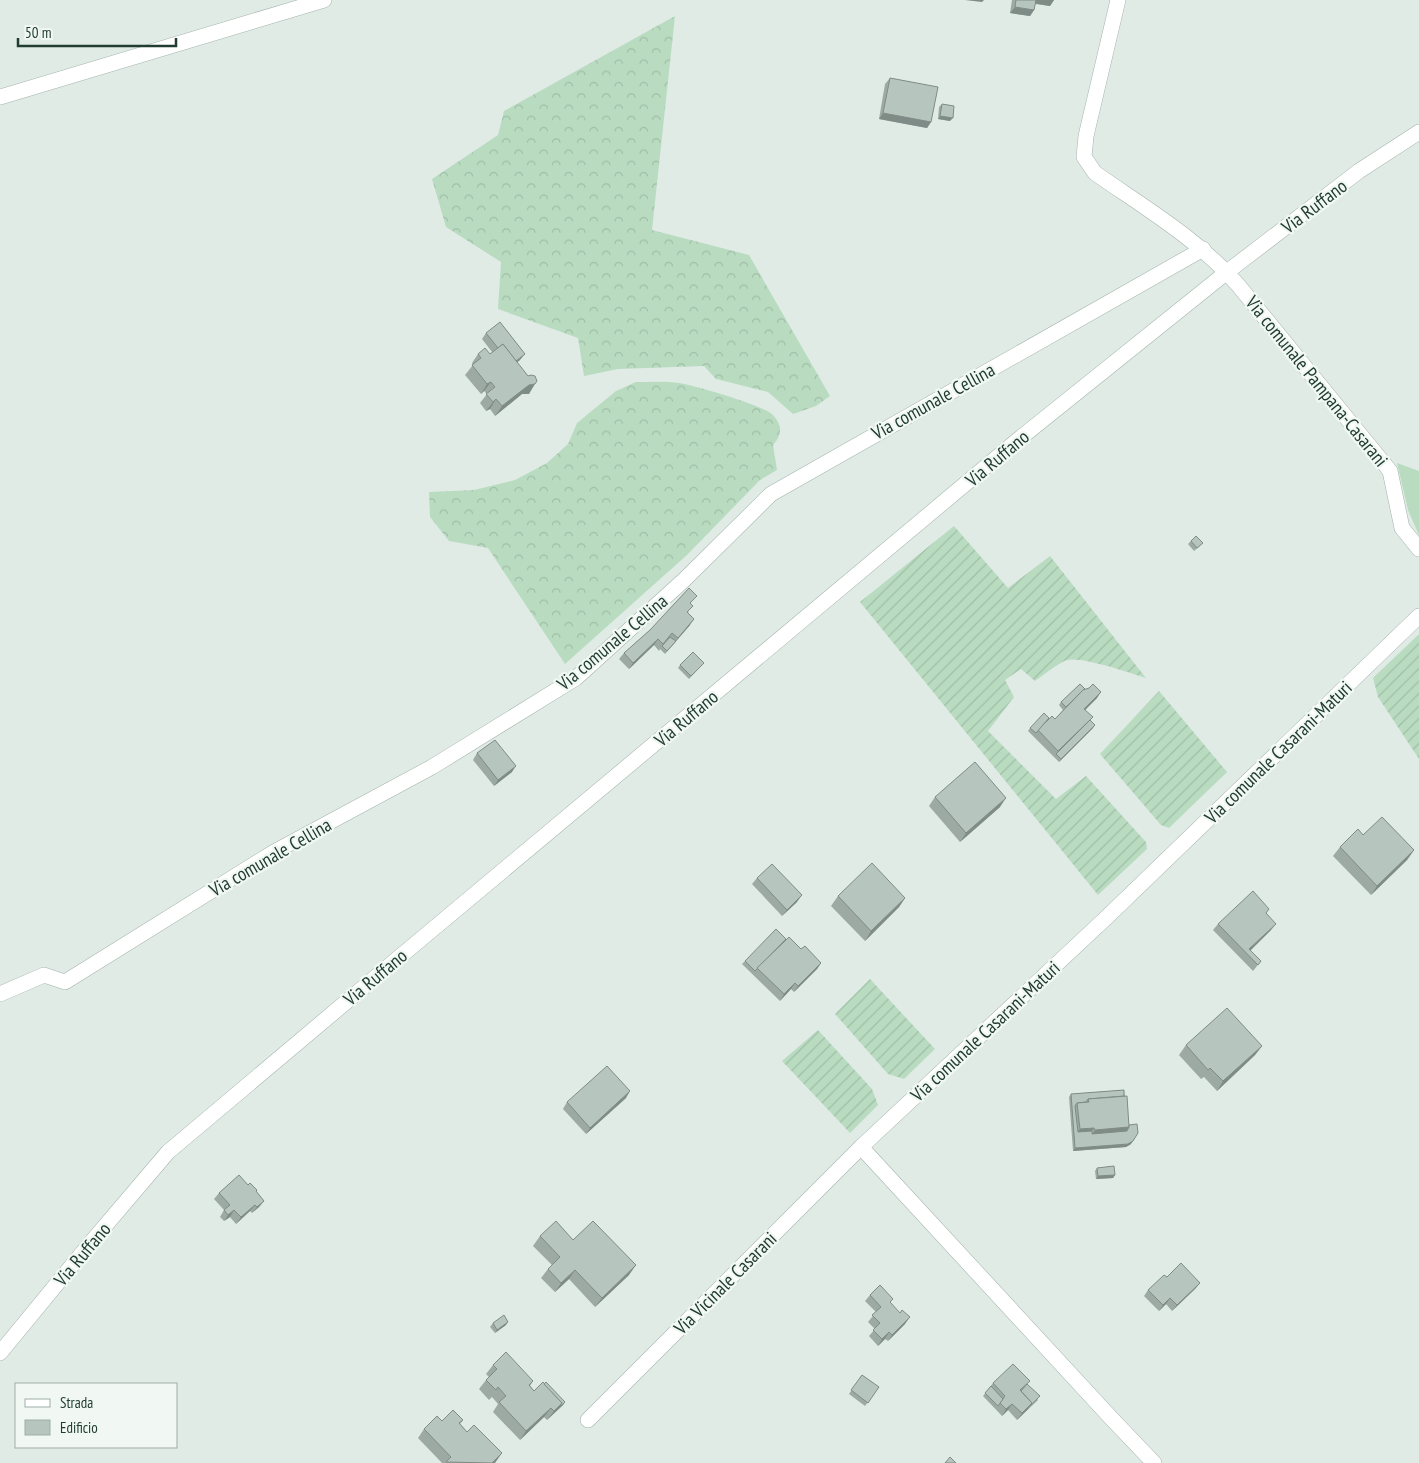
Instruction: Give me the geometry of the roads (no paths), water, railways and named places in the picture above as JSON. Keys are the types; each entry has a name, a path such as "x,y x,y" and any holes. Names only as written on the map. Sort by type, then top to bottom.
{"street":[{"path":"0,97 324,0"},
{"name":"Via comunale Pampana-Casarani","path":"1118,0 1086,136 1084,157 1095,174 1203,250 1227,272 1390,471 1402,528 1419,549"},
{"name":"Via Ruffano","path":"0,1353 168,1152 1019,439 1227,272 1359,171 1419,132"},
{"name":"Via comunale Cellina","path":"0,994 44,975 65,982 274,852 432,767 576,678 684,580 771,494 1203,250"},
{"name":"Via comunale Casarani-Maturi","path":"861,1147 1107,917 1419,616"},
{"path":"861,1147 1154,1463"},
{"name":"Via Vicinale Casarani","path":"588,1420 861,1147"}]}
